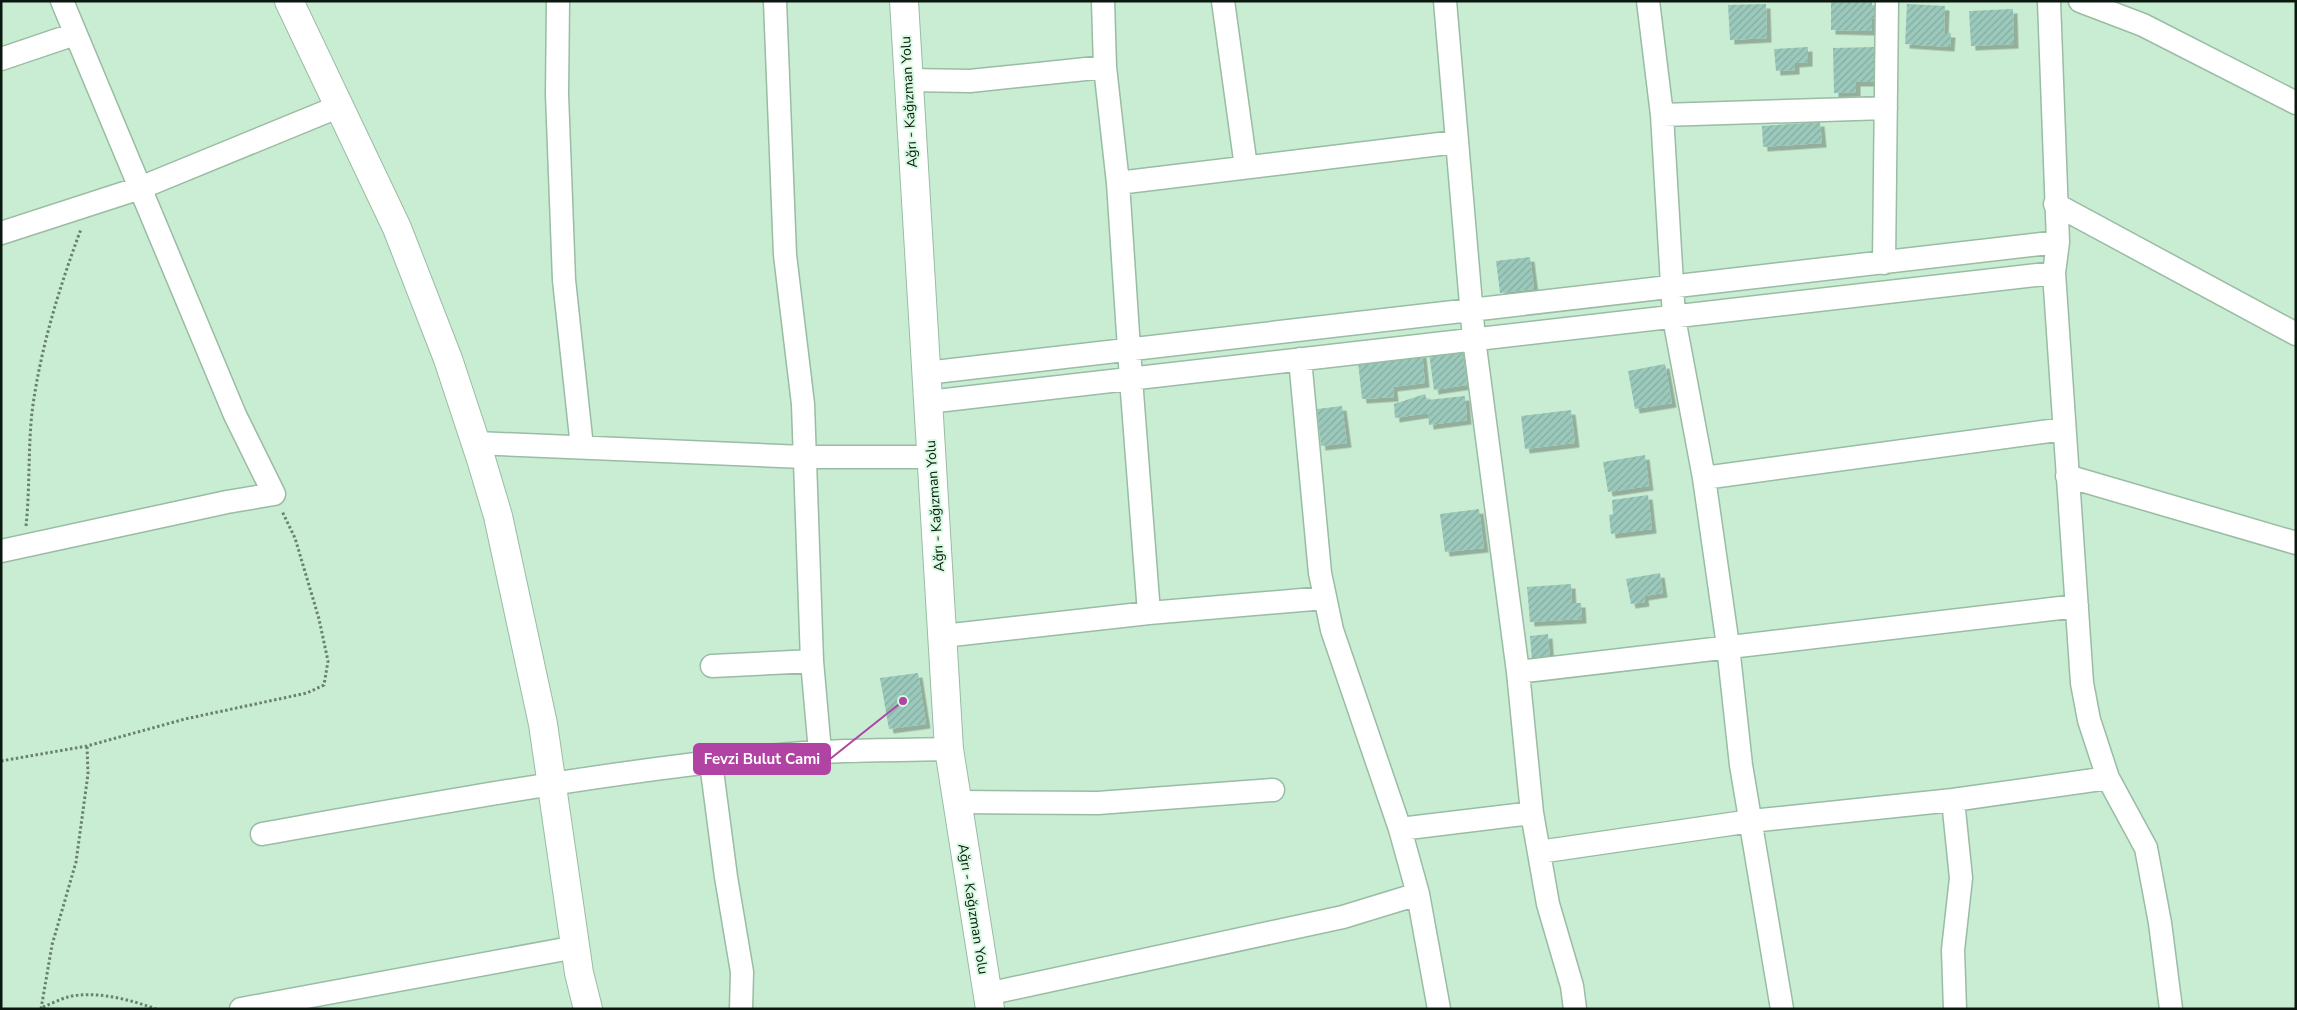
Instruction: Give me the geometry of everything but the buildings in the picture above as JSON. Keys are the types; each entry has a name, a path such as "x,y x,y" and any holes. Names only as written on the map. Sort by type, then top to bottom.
{"street":[{"path":"1,551 226,502 274,494 235,415 62,1"},
{"path":"289,1 397,228 448,359 498,516 543,724 576,947 588,1009"},
{"path":"558,1 557,94 564,280 582,447"},
{"path":"775,1 785,255 803,404 812,661 820,752"},
{"name":"Ağrı - Kağızman Yolu","path":"904,1 949,749 988,1001"},
{"path":"1104,1 1105,67 1118,183 1149,612"},
{"path":"1223,1 1246,167"},
{"path":"1445,1 1474,339 1518,672 1520,716 1532,812 1548,904 1572,986 1575,1009"},
{"path":"1648,1 1662,115 1674,318 1704,478 1728,646 1741,765 1782,1009"},
{"path":"1884,263 1887,1"},
{"path":"2049,1 2055,204 2058,242 2054,273 2082,683 2089,720 2108,778 2146,848 2160,923 2171,1009"},
{"path":"2080,1 2143,25 2296,103"},
{"path":"1,59 75,34"},
{"path":"908,80 970,80 1105,67"},
{"path":"1,233 140,188 340,106"},
{"path":"1662,115 1886,108"},
{"path":"1118,183 1456,142"},
{"path":"2055,204 2296,334"},
{"path":"926,373 2058,242"},
{"path":"928,402 2054,273"},
{"path":"1300,359 1325,598 1332,630 1400,829 1418,894 1439,1009"},
{"path":"1704,478 2064,429"},
{"path":"476,443 804,457 932,457"},
{"path":"2067,476 2296,543"},
{"path":"943,636 1149,612 1325,598"},
{"path":"1518,672 2077,606"},
{"path":"712,666 812,661"},
{"path":"262,834 551,782 711,762 820,752 949,749"},
{"path":"711,762 726,877 742,972 741,1009"},
{"path":"1539,852 1751,821 1953,800 2108,778"},
{"path":"956,802 1098,803 1273,790"},
{"path":"1953,800 1961,878 1953,950 1955,1009"},
{"path":"1400,829 1532,812"},
{"path":"988,1001 1343,917 1418,894"},
{"path":"241,1009 576,947"}],"path":[{"path":"24,546 29,493 32,412 47,338 68,265 83,223 83,206"},
{"path":"1,761 87,746 185,719 307,693 324,685 328,661 319,618 295,538 274,494"},
{"path":"42,1008 52,945 76,862 82,828 88,774 87,746"},
{"path":"42,1008 70,997 100,996 134,1001 156,1009"}],"place":[{"name":"Fevzi Bulut Cami","path":"903,701"}]}
